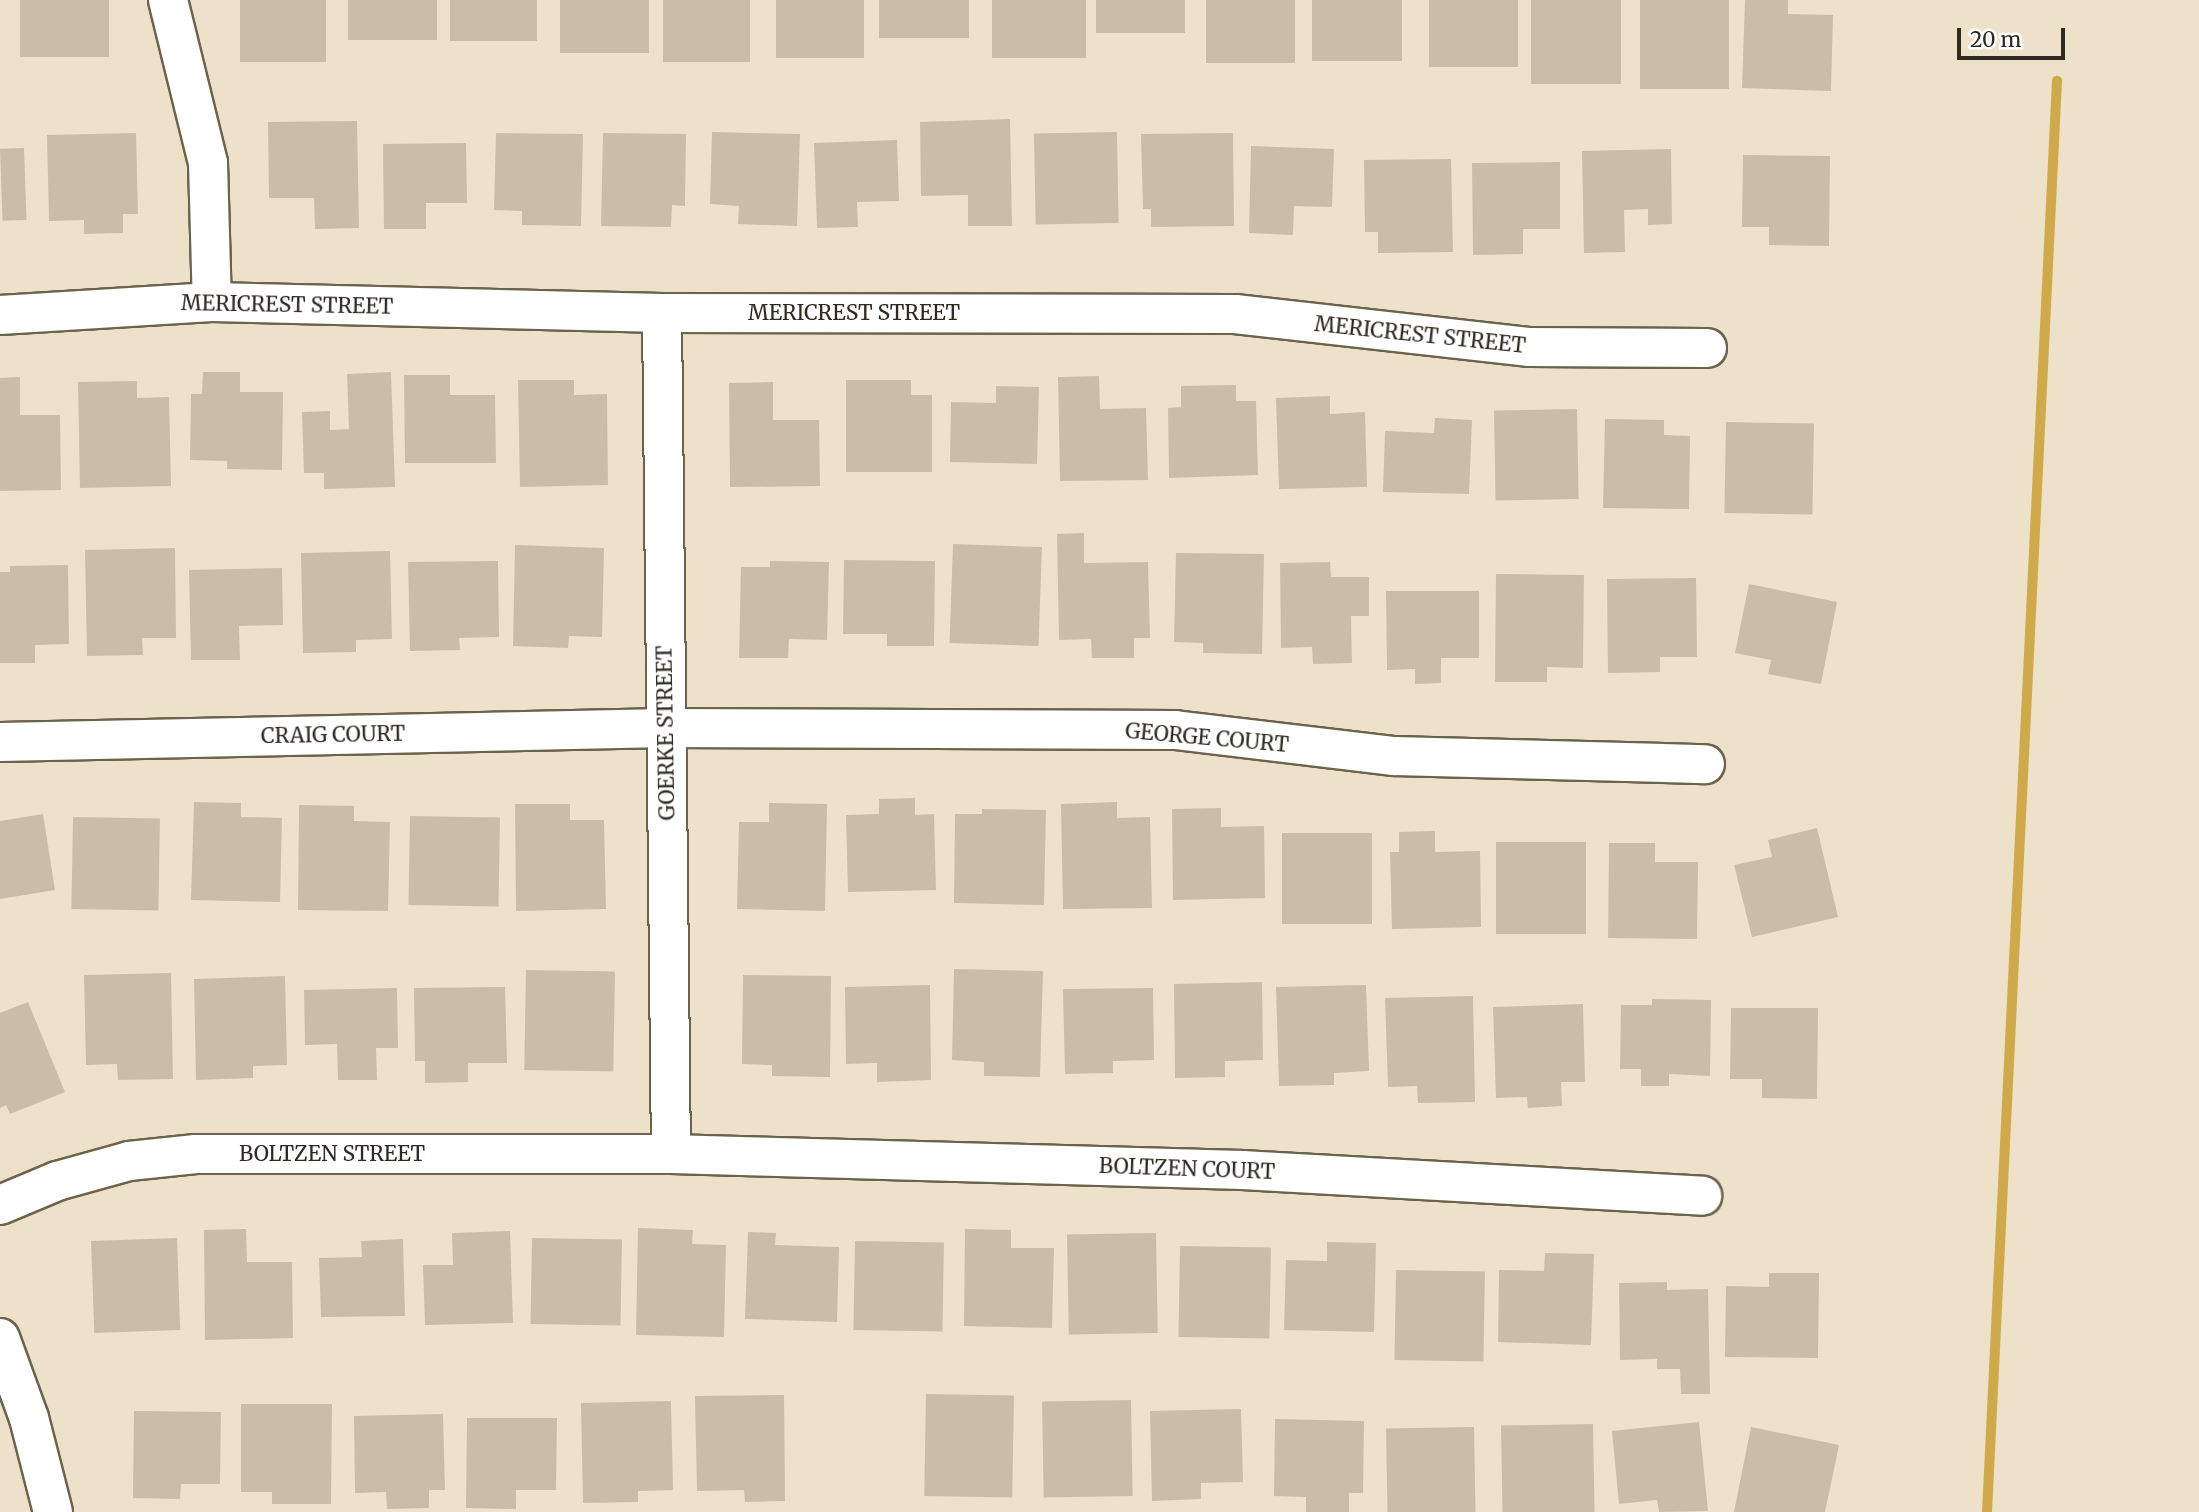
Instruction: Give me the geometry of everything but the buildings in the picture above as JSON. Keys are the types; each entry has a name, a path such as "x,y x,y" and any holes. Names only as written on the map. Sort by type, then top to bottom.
{"street":[{"path":"168,0 208,163 212,302"},
{"name":"MERICREST STREET","path":"0,315 212,302 662,313 1235,314 1531,347 1707,348"},
{"name":"GOERKE STREET","path":"662,313 671,1154"},
{"name":"CRAIG COURT","path":"0,742 666,728"},
{"name":"GEORGE COURT","path":"666,728 1175,730 1394,756 1705,764"},
{"name":"BOLTZEN STREET","path":"0,1205 57,1181 129,1161 196,1154 671,1154"},
{"name":"BOLTZEN COURT","path":"671,1154 1243,1170 1702,1196"},
{"path":"0,1338 29,1418 53,1512"}],"waterway":[{"path":"1987,1512 2057,81"}]}
